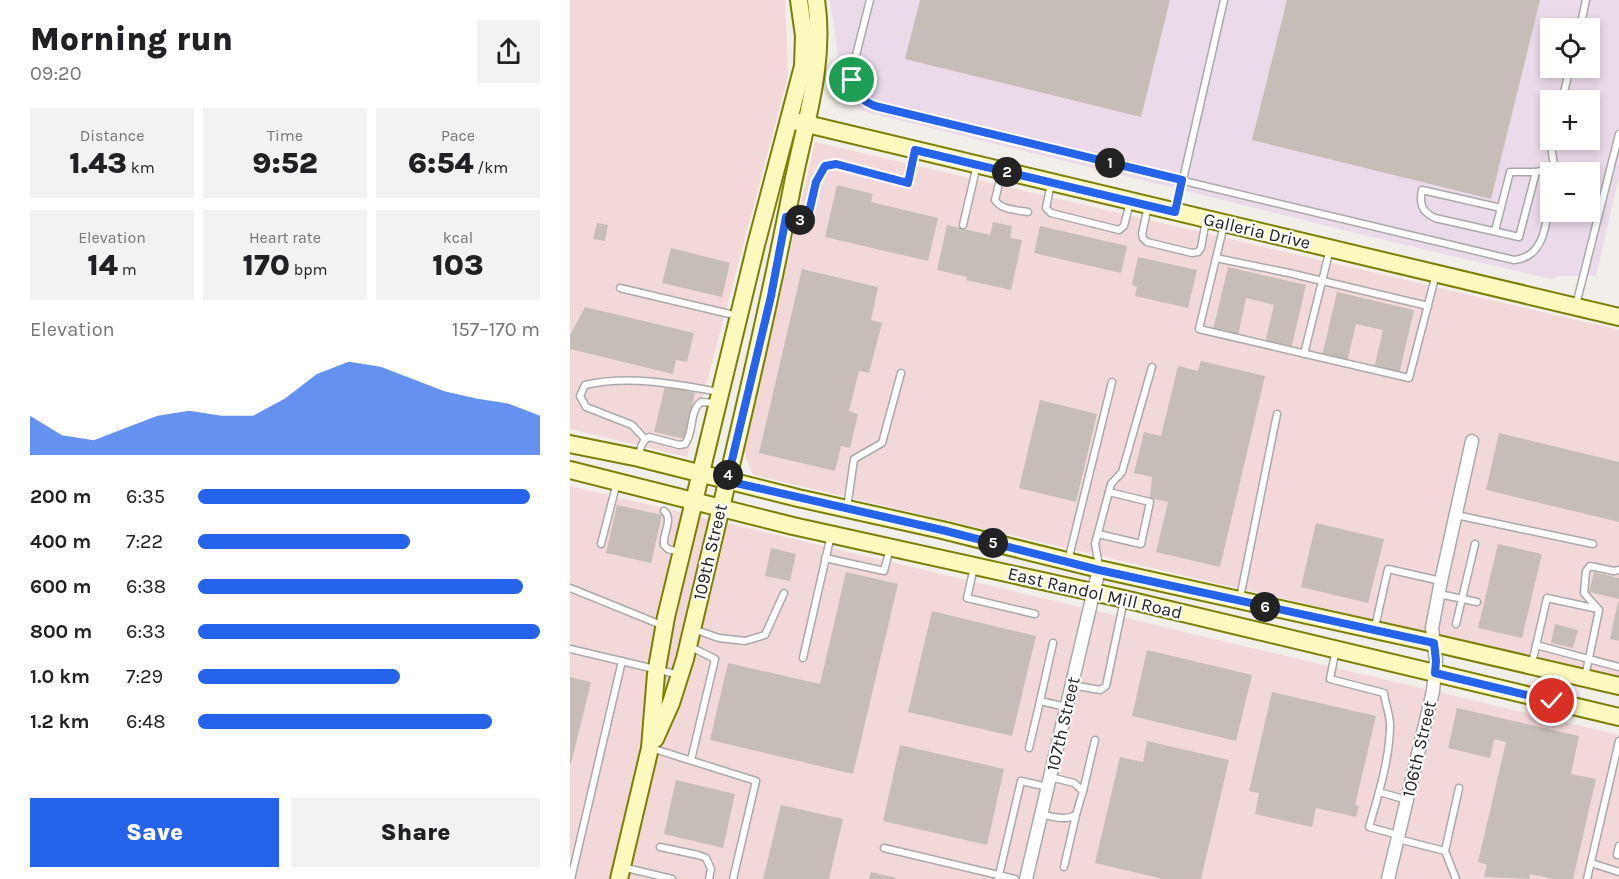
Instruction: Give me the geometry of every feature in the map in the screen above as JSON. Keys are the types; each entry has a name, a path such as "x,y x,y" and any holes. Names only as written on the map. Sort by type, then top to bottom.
{"street":[{"name":"109th Street","path":"650,748 671,703 688,646 775,275 786,217 803,66 804,36 799,0"},
{"name":"109th Street","path":"620,873 650,748 657,669 664,626 738,316 750,269 798,122 817,76 819,18 816,0"},
{"name":"Galleria Drive","path":"798,122 1619,318"},
{"path":"750,269 775,275"},
{"name":"106th Street","path":"1388,879 1424,730 1435,673 1432,628 1472,441"},
{"name":"East Randol Mill Road","path":"570,444 639,458 798,498 942,530 1099,570 1619,686"},
{"name":"East Randol Mill Road","path":"570,470 793,526 1094,592 1619,717"},
{"path":"793,526 798,498"},
{"name":"107th Street","path":"1026,879 1099,570"}],"lane":[{"path":"870,0 852,71 854,89 866,103 1514,260 1530,256 1540,244 1545,222"},
{"path":"1175,212 1224,0"},
{"path":"1582,18 1586,0"},
{"path":"1575,308 1619,134"},
{"path":"786,217 807,221 816,182 825,166 836,164 908,183 915,150"},
{"path":"963,225 977,164"},
{"path":"1002,171 995,200 998,205 1028,212"},
{"path":"1501,208 1422,190 1421,205 1428,215 1519,237 1536,171"},
{"path":"1495,231 1510,172 1540,171"},
{"path":"1052,182 1046,208 1051,213 1119,230 1124,226 1130,201"},
{"path":"1148,206 1143,238 1147,242 1192,253 1198,252 1201,248 1207,219"},
{"path":"1225,224 1199,329 1304,354 1409,378 1436,274"},
{"path":"1304,354 1330,248"},
{"path":"1216,258 1428,306"},
{"path":"620,288 738,316"},
{"path":"1099,570 1095,544 1112,484 1122,472 1152,367"},
{"path":"847,509 854,459 882,443 901,373"},
{"path":"645,439 632,425 586,407 580,396 585,385 604,381 665,382 719,397"},
{"path":"1067,561 1112,382"},
{"path":"639,458 641,446 649,437 679,445 685,444 689,438 697,406 701,402 719,397"},
{"path":"1239,601 1277,414"},
{"path":"601,544 617,482"},
{"path":"1098,534 1141,544 1150,502 1109,492"},
{"path":"663,511 668,514 669,518 663,540 664,545 668,549 681,552"},
{"path":"1456,515 1593,544"},
{"path":"802,658 831,534"},
{"path":"1456,624 1475,544"},
{"path":"825,558 884,571 890,548"},
{"path":"974,566 967,598 1035,614"},
{"path":"1599,610 1584,593 1586,572 1590,566 1619,570"},
{"path":"1374,630 1388,569 1440,588 1462,599 1478,603"},
{"path":"570,588 664,626"},
{"path":"692,629 719,638 745,641 765,634 784,592"},
{"path":"1531,667 1548,598 1599,610"},
{"path":"1072,685 1100,690 1106,686 1124,599"},
{"path":"1585,678 1599,610"},
{"path":"1029,748 1053,643"},
{"path":"1536,645 1619,667"},
{"path":"688,646 715,659 691,760"},
{"path":"570,649 680,675"},
{"path":"1336,649 1330,679 1384,693 1390,725 1379,792 1369,827 1445,851"},
{"path":"571,879 622,661"},
{"path":"1040,701 1067,707"},
{"path":"1064,867 1095,740"},
{"path":"1587,879 1616,769 1619,741"},
{"path":"650,748 756,781 733,879"},
{"path":"999,877 1021,781 1074,783 1083,791"},
{"path":"1456,879 1445,851 1459,788"},
{"path":"1379,792 1407,801"},
{"path":"1041,814 1064,819 1077,815"},
{"path":"1619,846 1617,855 1619,855"},
{"path":"660,848 705,858 711,869 709,879"},
{"path":"884,848 1015,879"},
{"path":"1591,863 1619,872"},
{"path":"620,873 672,879"}],"shaded area":[{"path":"570,0 785,0 788,76 687,457 570,429"},
{"path":"830,0 1619,0 1619,176 1596,276 1560,276 1551,279 862,111 843,89"},
{"path":"815,142 1619,330 1619,677 753,475 744,451"},
{"path":"570,486 1619,735 1619,879 570,879"}],"building":[{"path":"920,0 1170,0 1141,117 905,59"},
{"path":"1287,0 1540,0 1491,199 1252,140"},
{"path":"837,185 873,194 871,202 938,218 928,261 825,237"},
{"path":"993,222 1012,226 1010,238 1022,240 1011,290 966,280 967,277 937,270 947,225 990,235"},
{"path":"597,223 608,225 605,241 593,239"},
{"path":"1040,226 1127,246 1121,273 1034,253"},
{"path":"671,248 730,263 722,297 662,283"},
{"path":"1138,257 1197,270 1188,308 1135,296 1137,287 1132,285"},
{"path":"1228,267 1306,285 1291,349 1265,343 1274,305 1246,298 1238,336 1213,330"},
{"path":"802,269 878,287 871,320 882,323 869,373 859,371 849,411 858,414 850,448 841,446 835,471 759,453"},
{"path":"1337,292 1414,310 1399,374 1374,368 1383,330 1356,324 1347,362 1322,356"},
{"path":"585,307 694,333 687,362 676,360 673,374 570,349 570,335"},
{"path":"1201,361 1265,376 1220,567 1156,552 1168,502 1150,498 1152,477 1134,473 1144,432 1161,436 1178,366 1198,371"},
{"path":"665,386 695,393 684,439 654,432"},
{"path":"1040,400 1097,414 1076,502 1019,488"},
{"path":"1499,433 1619,462 1619,522 1486,490"},
{"path":"617,505 662,515 651,563 606,553"},
{"path":"1316,523 1384,539 1368,603 1301,587"},
{"path":"1498,544 1542,554 1522,638 1478,628"},
{"path":"771,548 796,554 790,581 765,576"},
{"path":"846,572 898,584 853,774 710,740 728,663 820,684"},
{"path":"1594,572 1619,578 1619,599 1589,592"},
{"path":"1619,602 1619,641 1610,639"},
{"path":"932,611 1036,636 1012,736 908,712"},
{"path":"1555,624 1578,630 1573,648 1551,643"},
{"path":"1147,650 1252,675 1236,741 1132,716"},
{"path":"570,677 591,682 571,764 570,764"},
{"path":"1272,692 1376,716 1355,805 1359,806 1356,817 1316,808 1312,827 1255,814 1259,793 1249,791"},
{"path":"1457,708 1579,736 1571,774 1596,779 1573,879 1554,879 1530,874 1529,879 1484,877 1487,865 1478,862 1506,742 1494,739 1490,758 1448,748"},
{"path":"1147,741 1229,760 1201,879 1163,879 1095,863 1120,757 1143,762"},
{"path":"900,745 1004,769 987,845 883,821"},
{"path":"676,780 735,794 723,848 664,834"},
{"path":"781,805 843,819 829,879 763,879"},
{"path":"871,872 896,878 896,879 869,879"}],"route":[{"path":"852,80 859,97 875,106 1182,180 1175,212 915,150 908,183 836,164 825,166 816,182 807,221 786,217 771,296 727,481 942,530 1099,570 1434,643 1435,673 1552,701"}]}
